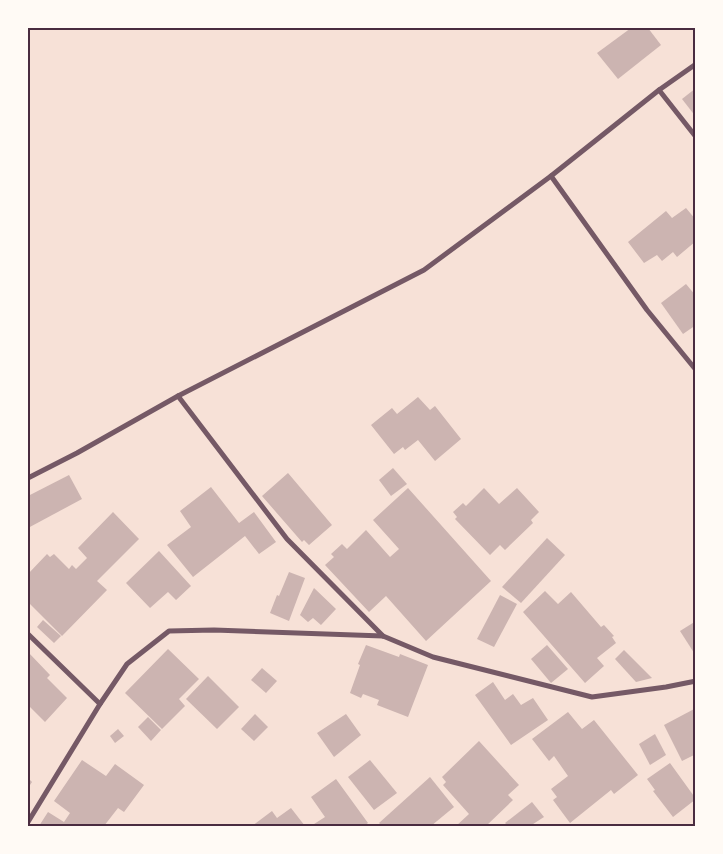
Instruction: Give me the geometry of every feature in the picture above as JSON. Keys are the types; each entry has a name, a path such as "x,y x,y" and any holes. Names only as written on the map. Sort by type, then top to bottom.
{"street":[{"path":"28,478 178,396 424,270 551,176 659,90 696,64"},
{"path":"659,90 696,137"},
{"path":"551,176 647,310 696,370"},
{"path":"178,396 288,539 383,636"},
{"path":"28,822 100,704 127,664 169,631 214,630 383,636 433,657 592,697 696,681"},
{"path":"28,634 100,704"}],"building":[{"path":"631,28 648,28 661,45 618,79 597,53"},
{"path":"696,88 696,117 682,99"},
{"path":"686,208 696,220 696,241 677,257 673,252 662,261 657,255 644,263 628,242 666,211 672,218"},
{"path":"686,284 696,296 696,325 683,334 661,303"},
{"path":"418,397 430,410 435,406 461,439 435,461 418,440 405,450 403,447 394,454 371,425 392,408 397,414"},
{"path":"393,468 407,484 391,496 379,480"},
{"path":"288,473 332,525 309,545 304,540 302,542 262,496"},
{"path":"69,475 82,499 28,528 28,496"},
{"path":"211,487 239,523 254,512 276,542 259,554 245,536 193,577 167,545 191,527 180,511"},
{"path":"408,488 491,581 426,641 386,596 369,612 325,565 334,557 331,554 342,544 347,549 366,530 390,557 399,549 373,520"},
{"path":"484,488 499,504 517,488 539,512 531,520 533,523 505,550 500,545 490,555 455,519 457,517 453,512 463,503 466,506"},
{"path":"113,512 139,539 97,581 107,590 62,636 28,602 28,574 47,554 50,557 54,554 69,569 72,565 76,569 87,558 78,548"},
{"path":"547,538 565,555 521,603 502,587"},
{"path":"159,551 191,586 176,600 168,592 150,608 126,583"},
{"path":"289,572 305,578 289,621 270,613"},
{"path":"314,588 336,609 321,625 313,618 308,622 300,615"},
{"path":"545,591 558,604 571,592 601,627 604,625 614,636 612,637 616,643 597,658 604,666 585,683 523,612"},
{"path":"500,595 517,604 494,647 477,639"},
{"path":"43,620 61,636 54,643 37,627"},
{"path":"696,621 696,656 680,631"},
{"path":"366,645 399,657 400,654 428,665 408,717 377,705 379,700 363,694 361,698 350,693 360,665 358,664"},
{"path":"547,645 568,669 551,683 531,659"},
{"path":"168,649 199,679 179,699 185,706 162,729 125,693"},
{"path":"624,650 652,678 636,682 615,659"},
{"path":"28,652 50,675 47,678 67,698 45,722 28,705"},
{"path":"262,668 277,681 266,693 251,680"},
{"path":"208,676 239,707 217,729 186,699"},
{"path":"493,682 505,700 513,694 521,705 533,698 548,720 511,745 475,695"},
{"path":"696,708 696,754 682,761 664,725"},
{"path":"568,712 582,729 594,720 638,775 614,794 611,790 570,823 553,800 557,797 551,789 568,776 554,756 549,761 532,739"},
{"path":"255,714 268,727 254,741 241,729"},
{"path":"346,714 361,735 334,757 317,733"},
{"path":"148,717 161,730 151,741 138,727"},
{"path":"118,729 124,736 115,743 110,736"},
{"path":"655,734 666,755 650,765 639,744"},
{"path":"479,741 519,785 508,795 513,800 486,826 456,826 469,814 443,785 446,782 442,777"},
{"path":"82,760 106,776 115,764 144,785 124,812 118,808 104,826 39,826 48,812 64,822 70,813 54,801"},
{"path":"370,760 397,793 374,810 348,777"},
{"path":"670,763 696,799 673,817 653,791 655,790 647,779"},
{"path":"430,777 454,807 431,826 382,826 379,823"},
{"path":"28,778 32,782 28,788"},
{"path":"336,779 368,823 364,826 311,826 325,817 311,797"},
{"path":"532,802 544,817 530,826 508,826 505,823"},
{"path":"291,808 305,826 252,826 272,811 277,818"}]}
